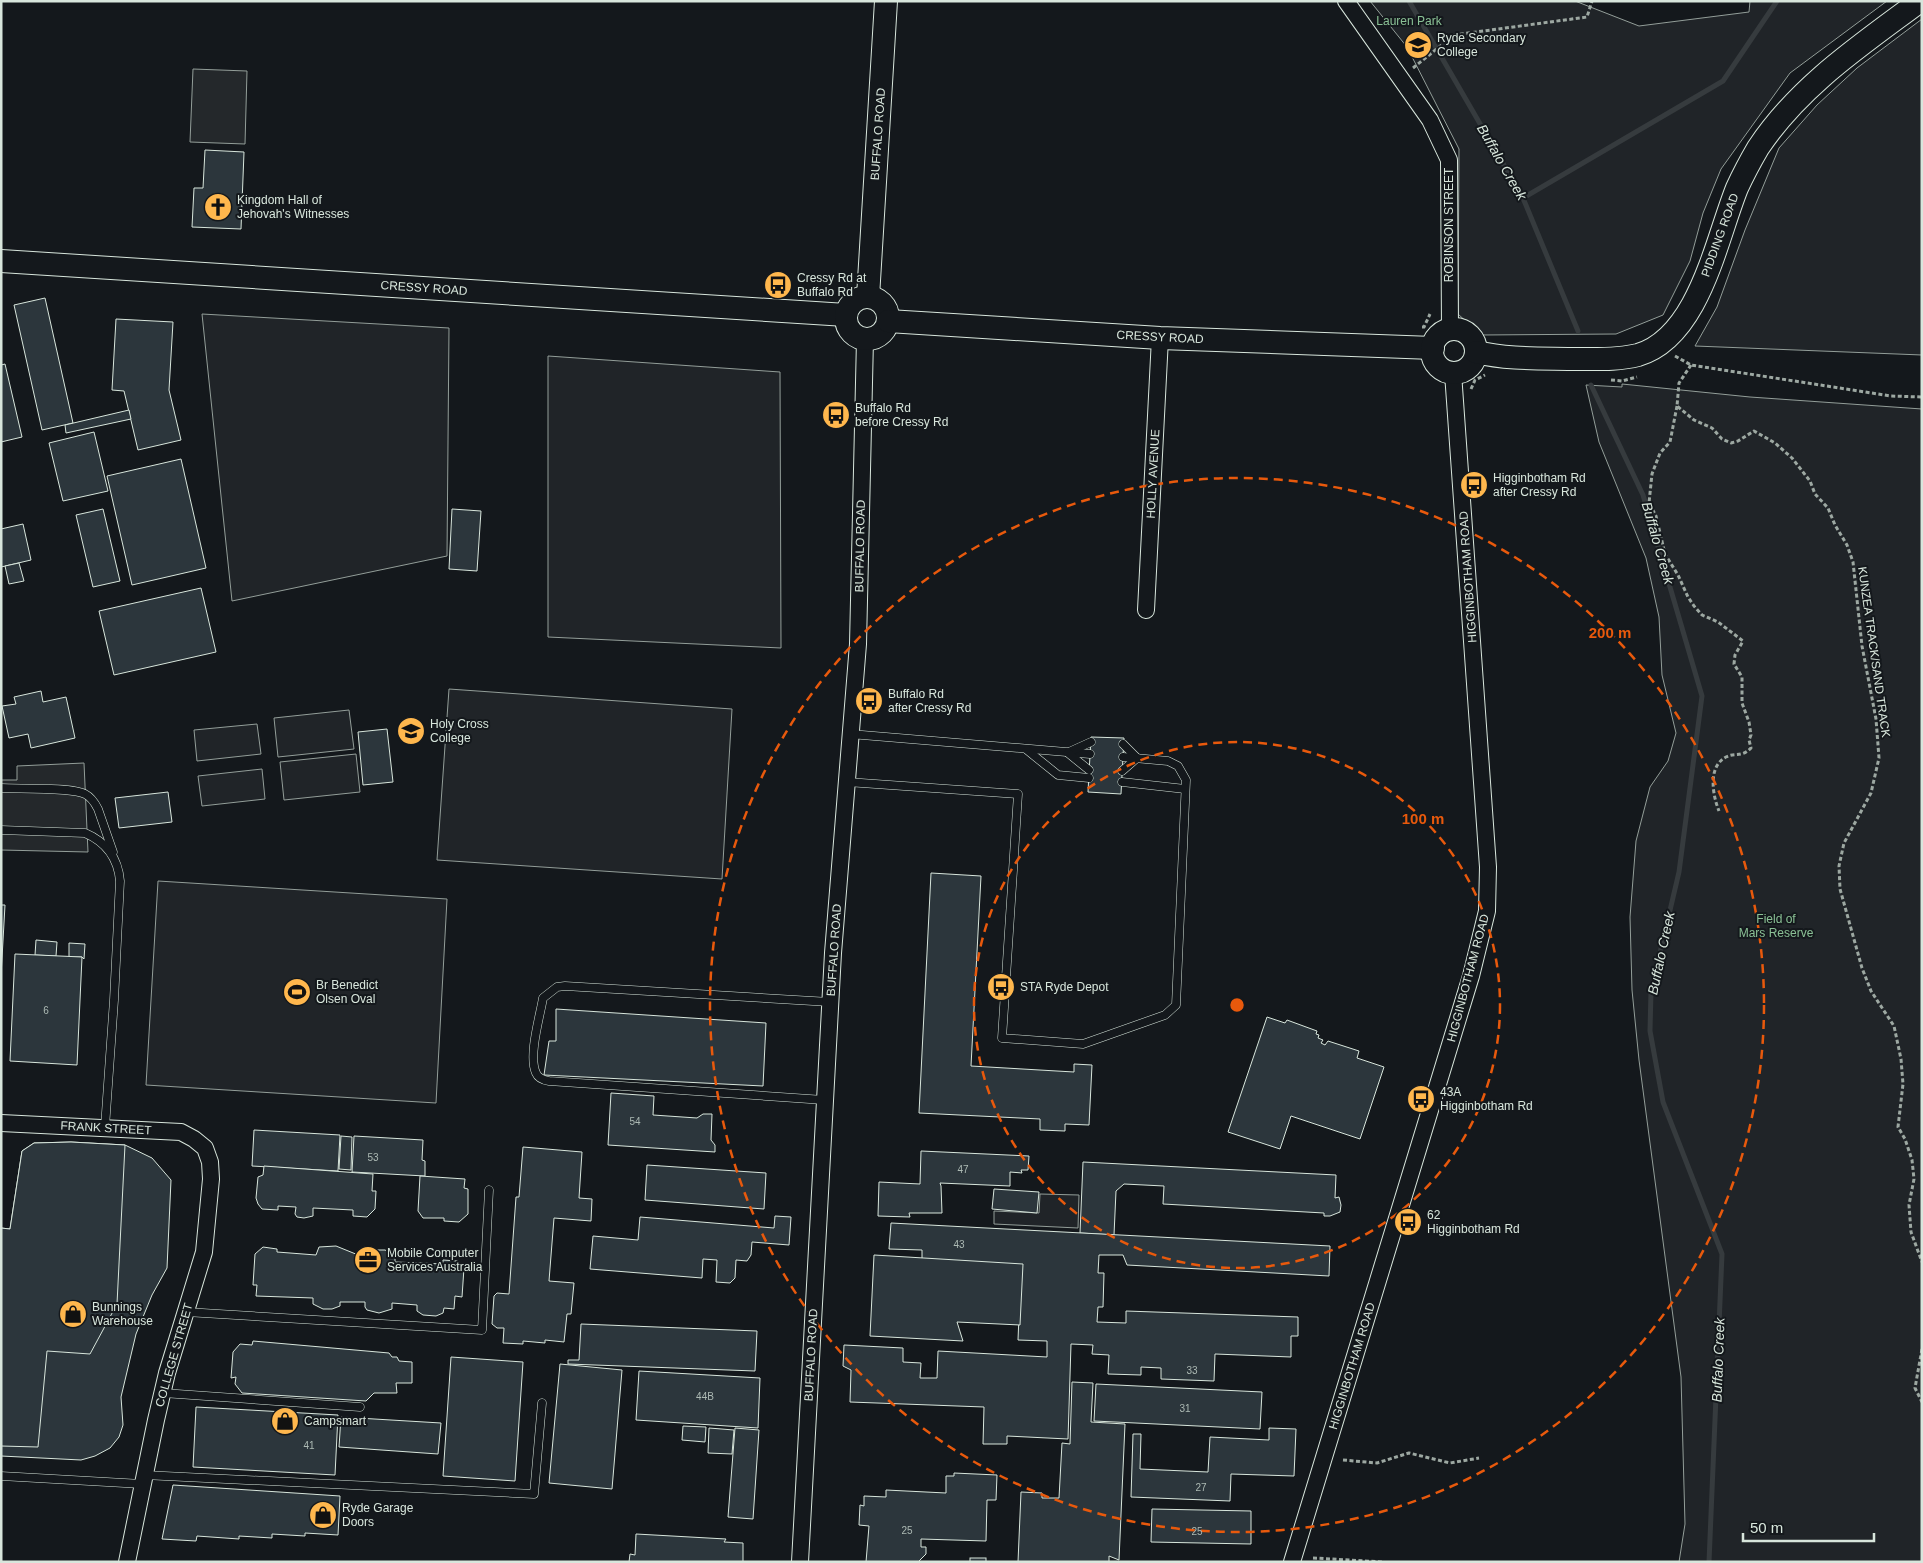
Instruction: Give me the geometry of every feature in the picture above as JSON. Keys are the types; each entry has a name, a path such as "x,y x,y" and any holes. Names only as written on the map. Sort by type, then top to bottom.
{"street":[{"name":"BUFFALO ROAD","path":"868,298 886,1"},
{"name":"ROBINSON STREET","path":"1346,1 1430,120 1449,160 1450,329"},
{"name":"PIDDING ROAD","path":"1476,352 1499,358 1600,359 1639,355 1654,347 1675,331 1686,317 1702,285 1738,187 1757,150 1780,117 1810,86 1843,58 1920,1"},
{"name":"CRESSY ROAD","path":"1,260 846,315"},
{"path":"862,298 868,298 874,299 885,308 888,321 886,327 877,336 865,339 852,334 848,328 846,315 851,304 862,298"},
{"name":"CRESSY ROAD","path":"888,321 1160,338 1433,348"},
{"path":"1450,329 1466,332 1472,337 1476,352 1475,359 1466,369 1453,373 1440,367 1436,362 1433,348 1436,338 1450,329"},
{"name":"HOLLY AVENUE","path":"1146,610 1160,338"},
{"name":"BUFFALO ROAD","path":"800,1562 830,1002 858,644 865,339"},
{"name":"HIGGINBOTHAM ROAD","path":"1292,1562 1471,976 1487,911 1488,867 1453,373"},
{"name":"FRANK STREET","path":"1,1123 180,1132 194,1139 205,1148"},
{"name":"COLLEGE STREET","path":"127,1562 162,1393 204,1252 211,1179 210,1162 205,1148"}],"lane":[{"path":"850,734 1090,754"},
{"path":"1068,753 1091,742"},
{"path":"1124,744 1137,758"},
{"path":"1027,750 1058,775 1089,774 1068,753"},
{"path":"847,782 1018,794 1002,1038 1084,1044 1165,1015 1176,1004 1186,780 1178,766 1168,761 1123,756"},
{"path":"1122,771 1137,758"},
{"path":"1122,782 1185,789"},
{"path":"1,788 72,790 85,794 95,803 98,809 117,863 120,881 105,1127"},
{"path":"1,830 85,833 93,836 107,848 117,863"},
{"path":"824,1100 549,1081 539,1078 536,1074 533,1057 543,998 557,987 830,1002"},
{"path":"186,1312 482,1330 489,1190"},
{"path":"162,1393 360,1407"},
{"path":"1,1476 143,1479 534,1494 542,1403"}],"path":[{"path":"1400,77 1454,36 1587,17 1592,1"},
{"path":"1419,327 1424,327 1430,314"},
{"path":"1676,356 1691,366 1891,396 1922,397"},
{"path":"1691,366 1679,383 1670,442 1660,452 1652,474 1649,502 1656,516 1665,554 1694,606 1702,615 1718,622 1743,641 1735,655 1734,664 1742,678 1742,703 1749,722 1750,748 1744,755 1728,756 1720,761 1715,771 1714,799 1719,811"},
{"name":"KUNZEA TRACK/SAND TRACK","path":"1677,406 1694,420 1712,428 1722,439 1731,443 1754,431 1776,443 1792,458 1810,481 1815,494 1828,508 1835,525 1847,545 1853,562 1862,646 1876,719 1879,758 1871,793 1844,843 1839,866 1840,890 1862,968 1871,991 1894,1026 1901,1059 1903,1084 1898,1127 1912,1160 1914,1179 1909,1205 1911,1232 1922,1262"},
{"path":"1922,1349 1915,1388 1922,1402"},
{"path":"1343,1460 1377,1463 1408,1454 1450,1463 1479,1458"},
{"path":"1312,1558 1383,1562"}],"green space":[{"name":"Lauren Park","path":"1370,1 1575,1 1639,26 1749,12 1750,1 1887,1 1790,73 1721,169 1703,213 1690,261 1663,315 1616,334 1481,335 1458,314 1459,149 1407,47"},
{"path":"1922,19 1922,355 1695,346 1717,307 1745,230 1779,148 1817,105 1857,68"},
{"path":"202,314 449,328 447,556 232,601"},
{"path":"548,356 780,372 781,648 548,637"},
{"name":"Field of Mars Reserve","path":"1622,384 1750,397 1922,409 1922,1562 1679,1562 1685,1524 1681,1377 1639,1060 1632,990 1630,917 1636,841 1650,787 1668,761 1676,733 1662,675 1659,617 1646,558 1599,442 1586,385 1622,387"},
{"path":"449,689 732,709 722,879 437,860"},
{"path":"349,710 354,749 278,757 274,718"},
{"path":"257,724 261,754 197,761 194,730"},
{"path":"356,754 360,792 284,800 280,762"},
{"path":"262,769 265,799 202,806 198,776"},
{"name":"Br Benedict Olsen Oval","path":"158,881 447,899 436,1103 146,1085"},
{"path":"1040,1194 1079,1195 1078,1228 994,1224 994,1211 1039,1213"}],"shaded area":[{"path":"193,69 247,71 245,144 190,142"},
{"path":"84,763 88,852 1,850 1,780 17,780 17,766"}],"building":[{"name":"Kingdom Hall of Jehovah's Witnesses","path":"205,150 244,152 241,229 192,227 194,188 203,188"},
{"path":"45,298 73,423 42,430 14,305"},
{"path":"116,319 173,322 169,390 181,440 138,450 124,391 112,390"},
{"path":"5,364 22,437 1,442 1,365"},
{"path":"129,410 131,419 66,433 65,425"},
{"path":"94,432 108,491 63,501 49,443"},
{"path":"181,459 206,568 132,585 107,476"},
{"path":"103,509 120,581 93,587 76,515"},
{"path":"452,509 481,511 477,571 449,569"},
{"path":"23,524 31,560 1,567 1,529"},
{"path":"19,563 24,581 9,584 5,566"},
{"path":"201,588 216,652 114,675 99,611"},
{"path":"41,691 43,702 66,697 75,738 31,748 28,734 9,738 2,706 16,704 14,697"},
{"path":"387,729 393,782 363,785 358,732"},
{"path":"1091,737 1124,738 1121,794 1088,792"},
{"path":"168,792 172,822 119,828 115,798"},
{"path":"931,873 981,876 971,1066 1074,1072 1074,1064 1092,1065 1089,1125 1065,1124 1065,1131 1040,1130 1040,1119 919,1113"},
{"path":"1,905 5,905 1,976"},
{"path":"36,940 57,942 56,956 35,955"},
{"path":"69,943 85,944 84,959 82,957 69,957"},
{"path":"15,954 82,957 77,1065 10,1061"},
{"path":"556,1009 766,1023 763,1086 544,1075 549,1041 556,1041"},
{"path":"1267,1017 1285,1023 1287,1020 1317,1031 1318,1038 1323,1040 1321,1043 1325,1045 1328,1041 1359,1051 1357,1058 1384,1067 1360,1139 1291,1116 1280,1149 1228,1132"},
{"path":"611,1093 654,1096 653,1115 697,1118 703,1114 712,1114 711,1140 715,1145 715,1152 608,1145"},
{"path":"254,1130 340,1135 338,1171 252,1166"},
{"path":"341,1136 352,1137 351,1170 339,1169"},
{"path":"354,1136 423,1140 422,1160 425,1161 425,1176 352,1172"},
{"name":"Bunnings Warehouse","path":"71,1142 125,1145 152,1158 171,1180 167,1268 152,1295 136,1334 121,1397 123,1425 119,1437 110,1448 95,1456 81,1460 1,1456 1,1228 10,1229 22,1151 34,1143"},
{"name":"Bunnings Warehouse","path":"71,1142 125,1145 117,1304 90,1354 47,1351 38,1447 1,1446 1,1228 10,1229 22,1151 34,1143"},
{"path":"523,1147 582,1152 579,1198 592,1199 591,1221 554,1218 549,1281 574,1283 571,1314 567,1314 564,1342 545,1340 545,1343 523,1341 523,1344 503,1343 504,1328 497,1328 492,1324 494,1296 497,1293 509,1294 516,1197 519,1197"},
{"path":"921,1151 1029,1156 1028,1170 1021,1170 1022,1173 1010,1172 1010,1186 940,1183 942,1213 909,1213 910,1217 878,1216 879,1182 920,1184"},
{"path":"1083,1162 1336,1175 1335,1198 1339,1197 1340,1212 1324,1216 1324,1213 1163,1204 1164,1186 1124,1184 1116,1191 1114,1235 1080,1233"},
{"path":"647,1165 766,1173 764,1209 645,1200"},
{"path":"264,1166 373,1174 372,1191 376,1191 375,1209 367,1217 353,1216 353,1210 313,1208 313,1216 304,1218 297,1217 295,1214 296,1207 278,1206 278,1210 262,1209 256,1198 258,1177 263,1175"},
{"path":"420,1176 465,1179 464,1188 468,1189 468,1214 459,1222 444,1221 444,1218 423,1218 418,1211"},
{"path":"994,1189 1039,1192 1037,1213 992,1209"},
{"path":"775,1216 791,1217 789,1245 752,1242 751,1255 747,1261 736,1260 735,1278 730,1283 716,1282 717,1260 703,1259 702,1278 590,1269 593,1236 638,1240 640,1217 774,1228"},
{"path":"891,1223 1330,1246 1329,1276 1127,1265 1123,1255 1099,1255 1098,1273 1104,1273 1103,1307 1098,1307 1097,1322 1126,1323 1126,1311 1298,1317 1298,1336 1291,1336 1291,1357 1215,1354 1214,1381 1161,1379 1161,1368 1141,1367 1141,1375 1108,1374 1109,1355 1092,1354 1093,1345 1071,1344 1068,1439 1007,1436 1007,1444 983,1444 984,1407 850,1402 851,1370 843,1366 844,1345 903,1348 903,1362 921,1363 920,1378 937,1378 938,1351 1047,1357 1047,1341 1018,1340 1021,1267 922,1262 922,1250 889,1249"},
{"path":"336,1246 368,1259 368,1253 375,1250 385,1250 395,1255 395,1262 443,1264 443,1260 457,1261 464,1268 462,1297 455,1296 454,1309 444,1308 443,1313 436,1316 423,1315 417,1311 417,1305 392,1303 392,1309 379,1313 367,1310 365,1302 340,1302 340,1306 332,1309 323,1309 313,1304 313,1298 256,1296 257,1285 253,1285 255,1254 263,1247 277,1249 277,1252 316,1255 319,1247"},
{"path":"874,1255 1023,1264 1020,1325 957,1322 963,1341 870,1336"},
{"path":"581,1324 757,1331 755,1371 568,1364 568,1360 579,1360"},
{"path":"253,1341 389,1353 392,1357 397,1357 399,1361 412,1362 412,1383 396,1383 397,1393 374,1393 366,1401 242,1393 235,1384 236,1377 231,1378 233,1352 240,1344 252,1345"},
{"path":"451,1357 523,1362 515,1481 443,1476"},
{"path":"560,1364 622,1370 612,1489 549,1483"},
{"path":"639,1371 760,1378 758,1428 636,1420"},
{"path":"1072,1382 1093,1383 1091,1422 1125,1424 1119,1560 1109,1556 1109,1562 1018,1562 1021,1492 1042,1493 1042,1498 1059,1498 1062,1443 1070,1444"},
{"path":"1096,1384 1262,1392 1260,1429 1094,1421"},
{"path":"196,1407 338,1415 335,1475 193,1467"},
{"path":"341,1417 441,1423 438,1454 339,1447"},
{"path":"683,1426 706,1427 705,1442 682,1440"},
{"path":"709,1428 734,1430 732,1454 708,1453"},
{"path":"735,1428 759,1430 753,1519 728,1517"},
{"path":"1269,1428 1296,1429 1294,1476 1231,1474 1230,1501 1131,1497 1133,1434 1141,1434 1140,1469 1208,1472 1210,1437 1269,1440"},
{"path":"954,1473 997,1475 996,1500 987,1500 986,1541 921,1539 921,1547 926,1547 926,1554 918,1562 866,1562 869,1526 859,1525 860,1505 864,1506 864,1496 886,1497 886,1490 946,1493 946,1476 954,1476"},
{"path":"173,1485 340,1496 338,1535 272,1534 272,1538 239,1536 239,1539 197,1536 196,1541 162,1539"},
{"path":"1152,1509 1251,1511 1251,1544 1151,1542"},
{"path":"636,1534 726,1539 724,1542 743,1543 743,1562 629,1562 630,1554 635,1555"},
{"path":"970,1558 986,1558 986,1562 970,1562"}],"waterway":[{"name":"Buffalo Creek","path":"1409,1 1523,198 1578,331"},
{"path":"1523,198 1723,81 1777,1"},
{"name":"Buffalo Creek","path":"1591,385 1643,495 1702,696 1679,872 1651,991 1650,1031 1663,1102 1722,1254 1709,1562"}],"place":[{"name":"Ryde Secondary College","path":"1418,45"},
{"name":"Kingdom Hall of Jehovah's Witnesses","path":"218,207"},
{"name":"Cressy Rd at Buffalo Rd","path":"778,285"},
{"name":"Buffalo Rd before Cressy Rd","path":"836,415"},
{"name":"Higginbotham Rd after Cressy Rd","path":"1474,485"},
{"name":"Buffalo Rd after Cressy Rd","path":"869,701"},
{"name":"Holy Cross College","path":"411,731"},
{"name":"STA Ryde Depot","path":"1001,987"},
{"name":"Br Benedict Olsen Oval","path":"297,992"},
{"name":"43A Higginbotham Rd","path":"1421,1099"},
{"name":"62 Higginbotham Rd","path":"1408,1222"},
{"name":"Mobile Computer Services Australia","path":"368,1260"},
{"name":"Bunnings Warehouse","path":"73,1314"},
{"name":"Campsmart","path":"285,1421"},
{"name":"Ryde Garage Doors","path":"323,1515"}]}
